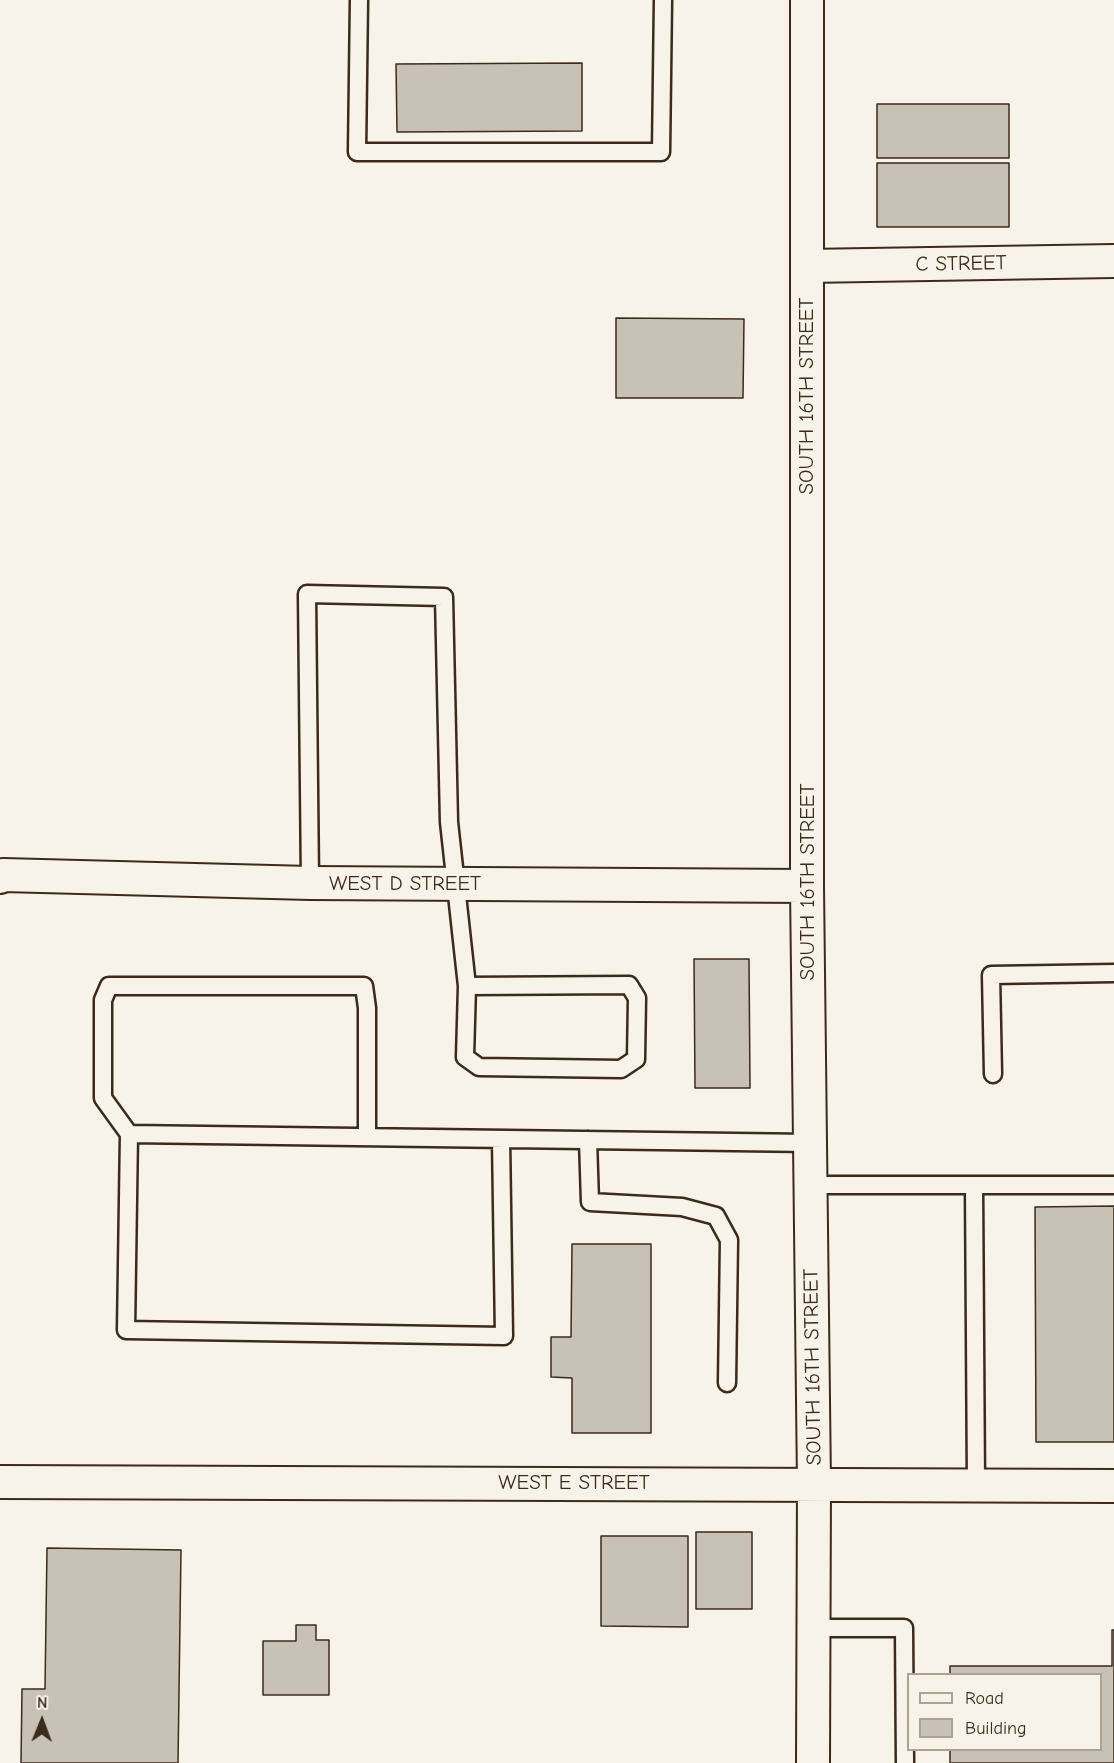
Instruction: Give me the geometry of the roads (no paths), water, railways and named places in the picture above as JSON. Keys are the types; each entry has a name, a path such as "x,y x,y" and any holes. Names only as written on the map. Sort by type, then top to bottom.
{"street":[{"name":"SOUTH 16TH STREET","path":"807,0 807,885 814,1484 813,1763"},
{"name":"C STREET","path":"807,266 1114,261"},
{"name":"WEST D STREET","path":"1,876 310,884 807,885"},
{"name":"WEST E STREET","path":"0,1482 1114,1486"}],"lane":[{"path":"359,0 357,152 661,152 663,0"},
{"path":"310,884 307,594 444,597 449,822 467,986 465,1057 479,1067 621,1069 636,1059 637,998 629,985 467,986"},
{"path":"993,1074 991,975 1114,974"},
{"path":"367,1137 367,1008 364,986 109,986 103,1000 103,1098 129,1134 126,1330 504,1336 501,1139"},
{"path":"129,1134 810,1143"},
{"path":"588,1140 590,1202 682,1207 716,1216 729,1240 727,1383"},
{"path":"811,1185 1114,1185"},
{"path":"974,1185 976,1486"},
{"path":"813,1628 904,1628 905,1763"}]}
